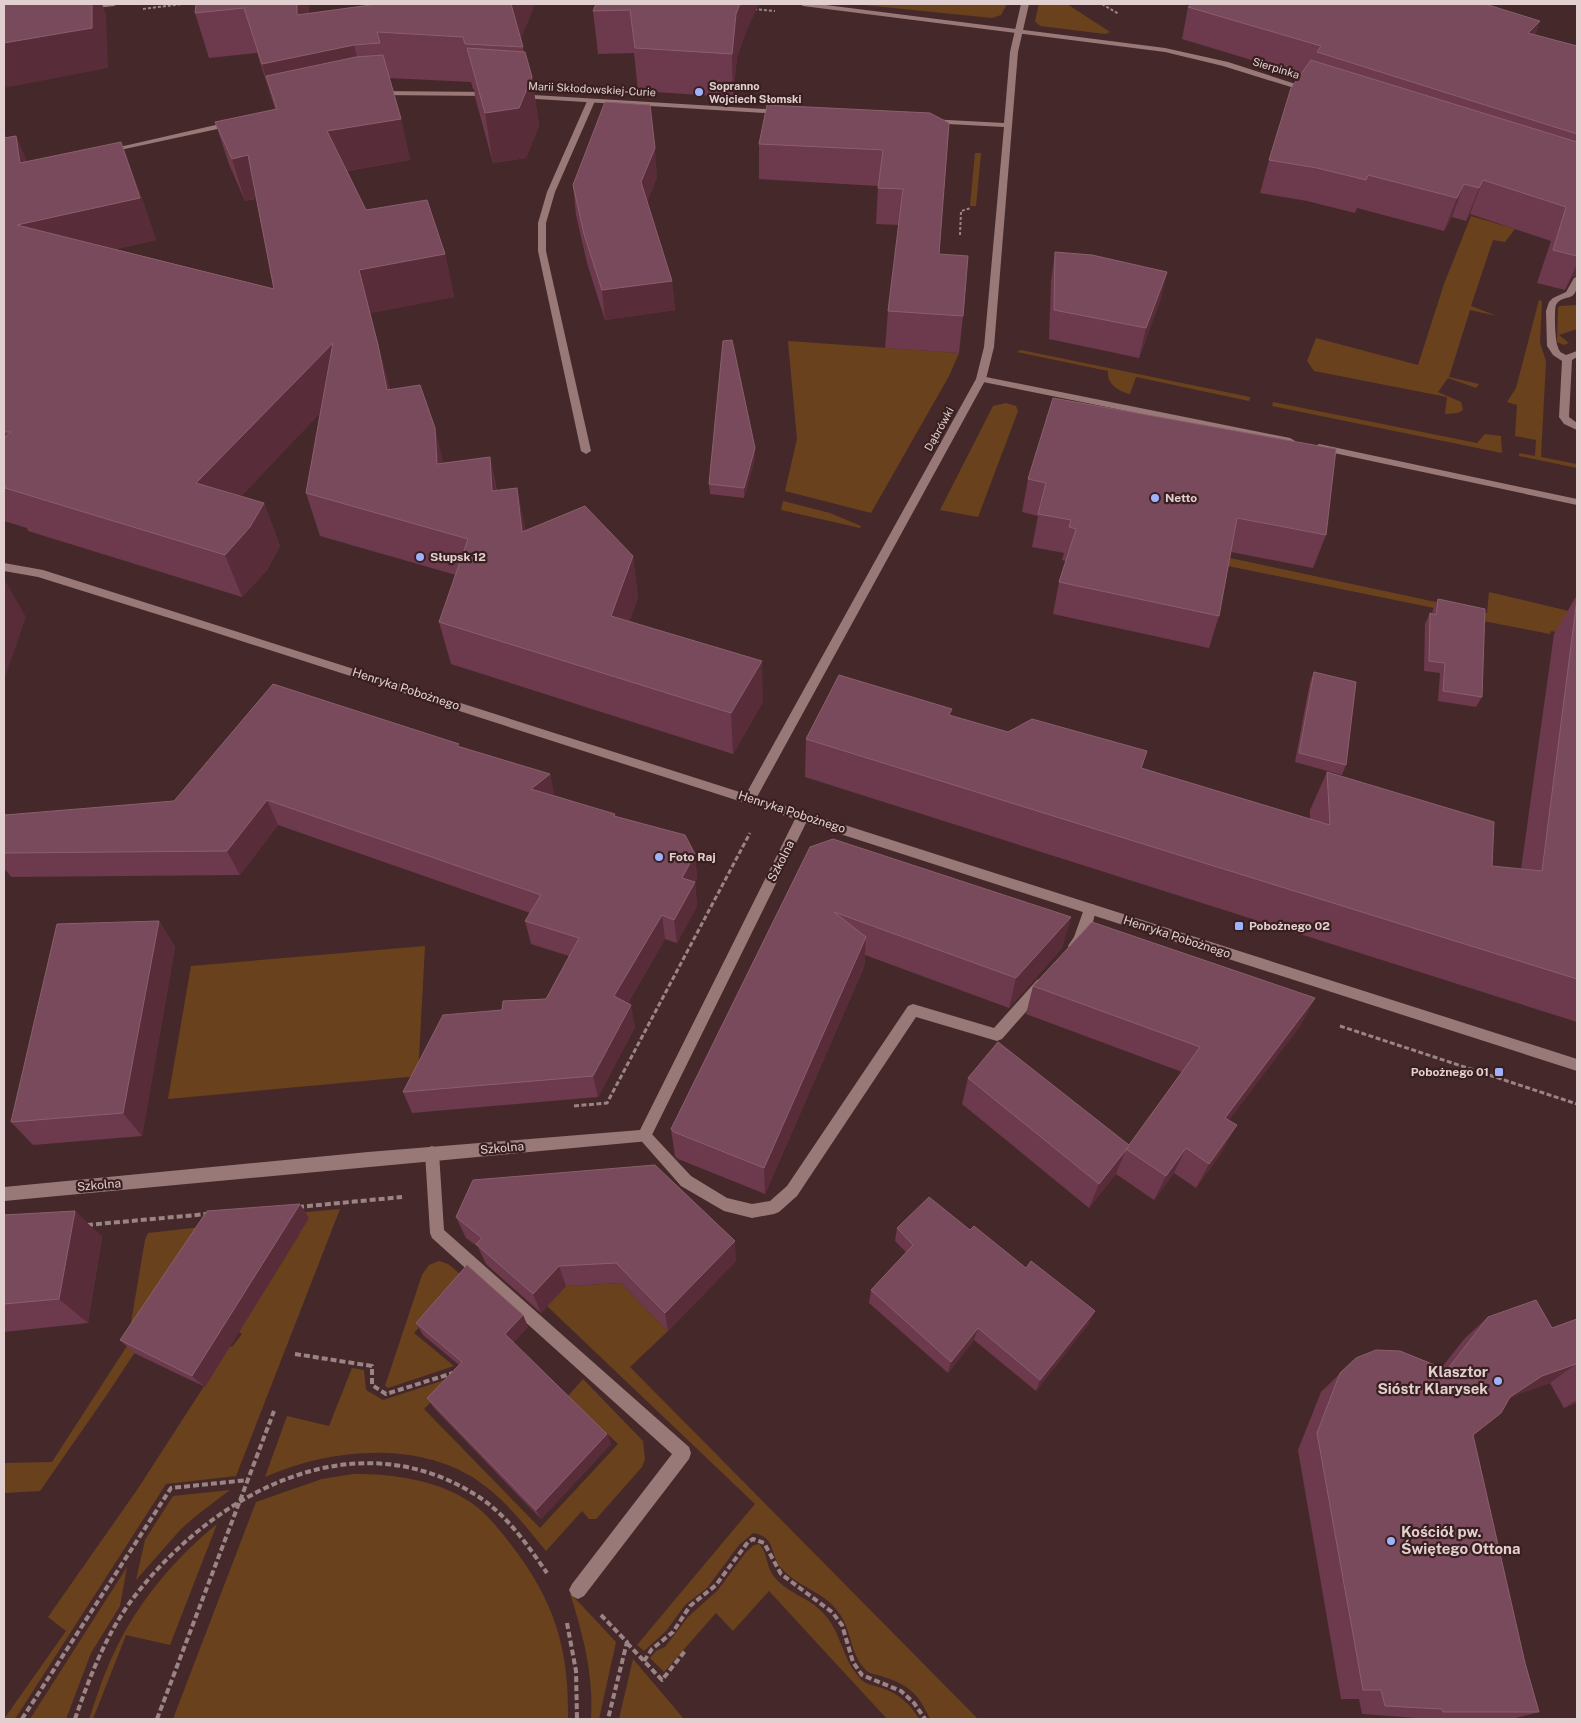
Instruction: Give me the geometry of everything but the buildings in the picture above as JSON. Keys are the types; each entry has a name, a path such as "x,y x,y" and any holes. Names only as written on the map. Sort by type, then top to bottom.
{"street":[{"path":"76,9 114,4"},
{"name":"Sierpinka","path":"803,4 1165,50 1225,64 1318,92"},
{"name":"Dąbrówki","path":"750,798 981,379 989,347 1006,126 1014,52 1025,4"},
{"path":"372,94 454,93 502,95"},
{"name":"Marii Skłodowskiej-Curie","path":"512,96 790,113"},
{"path":"586,451 542,251 542,223 550,192 591,101"},
{"path":"918,120 1006,126"},
{"path":"101,152 238,122"},
{"path":"1567,360 1556,353 1552,346 1551,310 1552,304 1556,300 1570,294 1577,280"},
{"path":"1577,354 1571,355 1567,360 1564,417 1567,422 1577,427"},
{"path":"981,379 1577,502"},
{"name":"Henryka Pobożnego","path":"4,567 48,576 750,798 1577,1065"},
{"name":"Szkolna","path":"4,1194 432,1153 644,1136 803,816"},
{"path":"1067,954 1080,940 1090,909"},
{"path":"644,1136 686,1181 724,1204 752,1211 774,1207 792,1191 913,1010 997,1035 1048,976"},
{"path":"432,1153 436,1233 683,1452 578,1590"}],"path":[{"path":"960,235 962,210 980,208"},
{"path":"568,1106 607,1103 750,833"},
{"path":"295,1354 372,1366 372,1385 386,1394 456,1372"},
{"path":"157,1719 274,1411"},
{"path":"75,1719 88,1678 110,1632 138,1591 169,1554 204,1523 242,1498 291,1475 341,1464 392,1464 438,1475 481,1498 517,1531 547,1574 550,1582"},
{"path":"22,1719 171,1488 248,1480"},
{"path":"644,1661 652,1650 672,1632 690,1606 716,1585 748,1542 753,1539 760,1540 768,1548 770,1558 784,1578 822,1602 839,1620 851,1656 862,1675 906,1693 916,1704 925,1719"},
{"path":"547,1574 562,1575 662,1680 685,1651"},
{"path":"564,1616 575,1656 579,1684 577,1719"},
{"path":"608,1719 627,1642"}],"shaded area":[{"path":"854,4 1007,4 1001,15 992,18"},
{"path":"1039,4 1067,4 1110,32 1105,34 1040,26 1035,21"},
{"path":"975,153 981,153 976,206 970,206"},
{"path":"1471,216 1515,229 1505,242 1493,240 1471,306 1497,316 1470,310 1449,377 1479,384 1476,388 1448,378 1438,392 1461,402 1463,410 1458,413 1445,414 1447,397 1314,371 1307,361 1316,338 1418,365 1444,284"},
{"path":"1539,300 1542,301 1540,343 1546,361 1541,457 1577,464 1577,468 1519,456 1519,453 1535,456 1536,440 1515,436 1517,405 1507,402 1516,388"},
{"path":"1577,305 1577,329 1559,335 1569,343 1564,345 1557,342 1558,308 1560,306"},
{"path":"788,341 959,353 949,376 871,513 785,491 797,439"},
{"path":"1021,350 1250,397 1249,401 1136,377 1130,394 1121,391 1111,383 1108,371 1017,352"},
{"path":"1273,402 1477,443 1485,434 1501,436 1502,453 1272,406"},
{"path":"1006,403 1016,406 1018,411 978,517 940,510 993,406"},
{"path":"783,501 830,513 861,526 860,528 781,510"},
{"path":"1230,558 1487,613 1489,592 1577,613 1577,637 1551,631 1550,634 1483,621 1483,618 1228,566"},
{"path":"425,946 418,1076 168,1099 191,966"},
{"path":"340,1209 236,1476 166,1484 15,1719 4,1719 66,1631 48,1617 137,1490 230,1346 232,1347 242,1334 239,1332 299,1235 295,1219 306,1212"},
{"path":"219,1225 106,1396 40,1491 4,1493 4,1463 52,1462 127,1346 145,1240 148,1233"},
{"path":"439,1261 448,1264 465,1278 414,1333 454,1366 388,1388 385,1386 422,1275 429,1265"},
{"path":"621,1283 668,1331 630,1367 978,1719 930,1719 917,1696 912,1691 899,1683 868,1672 859,1662 846,1626 839,1613 826,1600 788,1575 778,1564 766,1538 753,1533 739,1545 707,1588 685,1605 666,1631 644,1651 637,1645 755,1504 547,1306 566,1286"},
{"path":"352,1368 364,1370 366,1390 383,1400 457,1376 424,1409 540,1528 618,1444 568,1396 583,1379 643,1441 645,1459 642,1467 596,1519 589,1519 582,1511 546,1551 513,1512 485,1485 450,1466 424,1458 398,1454 370,1453 343,1455 290,1467 265,1477 287,1416 329,1426"},
{"path":"353,1474 412,1479 440,1487 474,1504 497,1527 527,1567 549,1607 562,1648 566,1670 568,1719 173,1719 256,1502 322,1479"},
{"path":"230,1490 181,1529 136,1580 145,1540 173,1496"},
{"path":"217,1524 170,1645 126,1635 93,1719 89,1719 111,1659 124,1633 146,1598 172,1566"},
{"path":"759,1544 764,1551 771,1571 778,1581 812,1603 830,1621 853,1670 861,1680 899,1696 908,1704 919,1719 887,1719 769,1591 733,1631 716,1613 664,1672 650,1658 656,1651 665,1647 688,1617 718,1590 746,1552 754,1545"},
{"path":"127,1567 120,1606 91,1653 66,1719 30,1719"},
{"path":"570,1593 616,1642 599,1719 591,1719 589,1671"},
{"path":"633,1659 684,1719 619,1719"}],"place":[{"name":"Sopranno Wojciech Słomski","path":"699,92"},
{"name":"Netto","path":"1155,498"},
{"name":"Słupsk 12","path":"420,557"},
{"name":"Foto Raj","path":"659,857"},
{"name":"Pobożnego 02","path":"1239,926"},
{"name":"Pobożnego 01","path":"1499,1072"},
{"name":"Klasztor Sióstr Klarysek","path":"1498,1381"},
{"name":"Kościół pw. Świętego Ottona","path":"1391,1541"}]}
